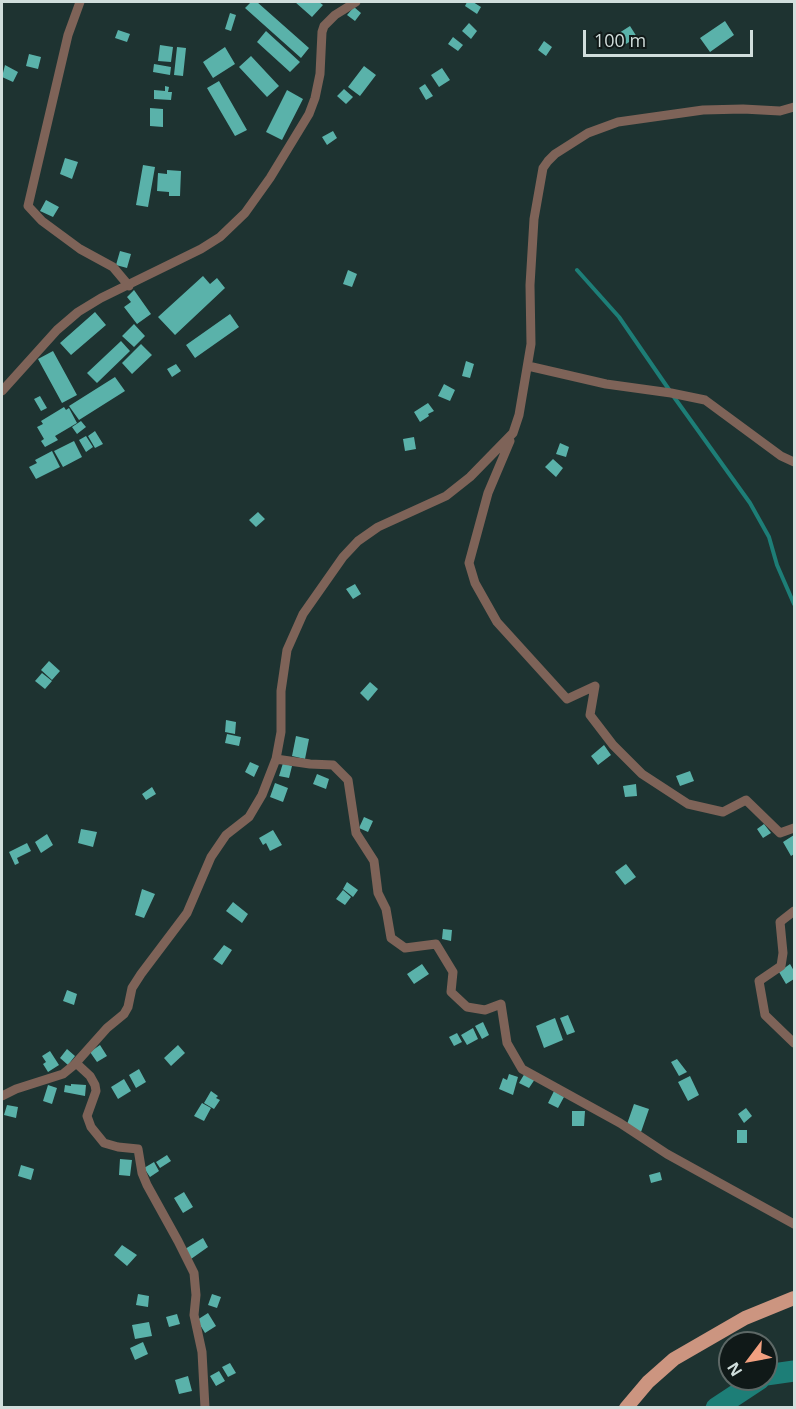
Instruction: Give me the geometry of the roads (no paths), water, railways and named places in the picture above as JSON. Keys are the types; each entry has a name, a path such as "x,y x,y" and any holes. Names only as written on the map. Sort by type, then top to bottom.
{"main road":[{"path":"626,1407 648,1382 674,1359 745,1318 795,1298"}],"street":[{"path":"80,2 68,35 28,206 42,221 71,243 113,267 129,286"},
{"path":"2,391 57,330 78,312 101,298 201,249 220,237 245,213 270,178 309,114 320,74 321,37 324,26 335,15 356,2"},
{"path":"795,107 780,111 703,110 618,122 588,133 552,157 543,168 534,219 530,285 531,344 519,415 488,493 469,562 475,583 497,622 567,699 595,686 591,714 613,745 642,774 688,804 723,812 746,800 780,833 795,828"},
{"path":"528,366 606,384 705,400 781,456 795,462"},
{"path":"2,1096 16,1089 63,1074 76,1064 90,1046 124,1014 132,988 187,913 211,857 226,835 249,817 262,795 276,759 281,732 281,691 287,650 303,614 343,557 358,541 378,527 446,496 470,477 513,433"},
{"path":"276,759 333,765 348,780 356,833 374,861 378,893 386,909 391,938 405,948 436,944 453,972 451,992 467,1007 485,1010 501,1004 507,1043 522,1069 620,1123 667,1154 795,1224"},
{"path":"795,911 780,922 783,952 781,966 759,981 765,1015 795,1043"},
{"path":"76,1064 90,1076 96,1091 87,1116 91,1126 104,1143 138,1149 144,1179 194,1274 196,1295 194,1315 202,1352 205,1407"}],"waterway":[{"path":"577,270 619,317 670,391"},
{"path":"674,397 750,503 769,537 777,565 794,604"},
{"path":"778,1373 794,1371"},
{"path":"716,1408 742,1391"}]}
